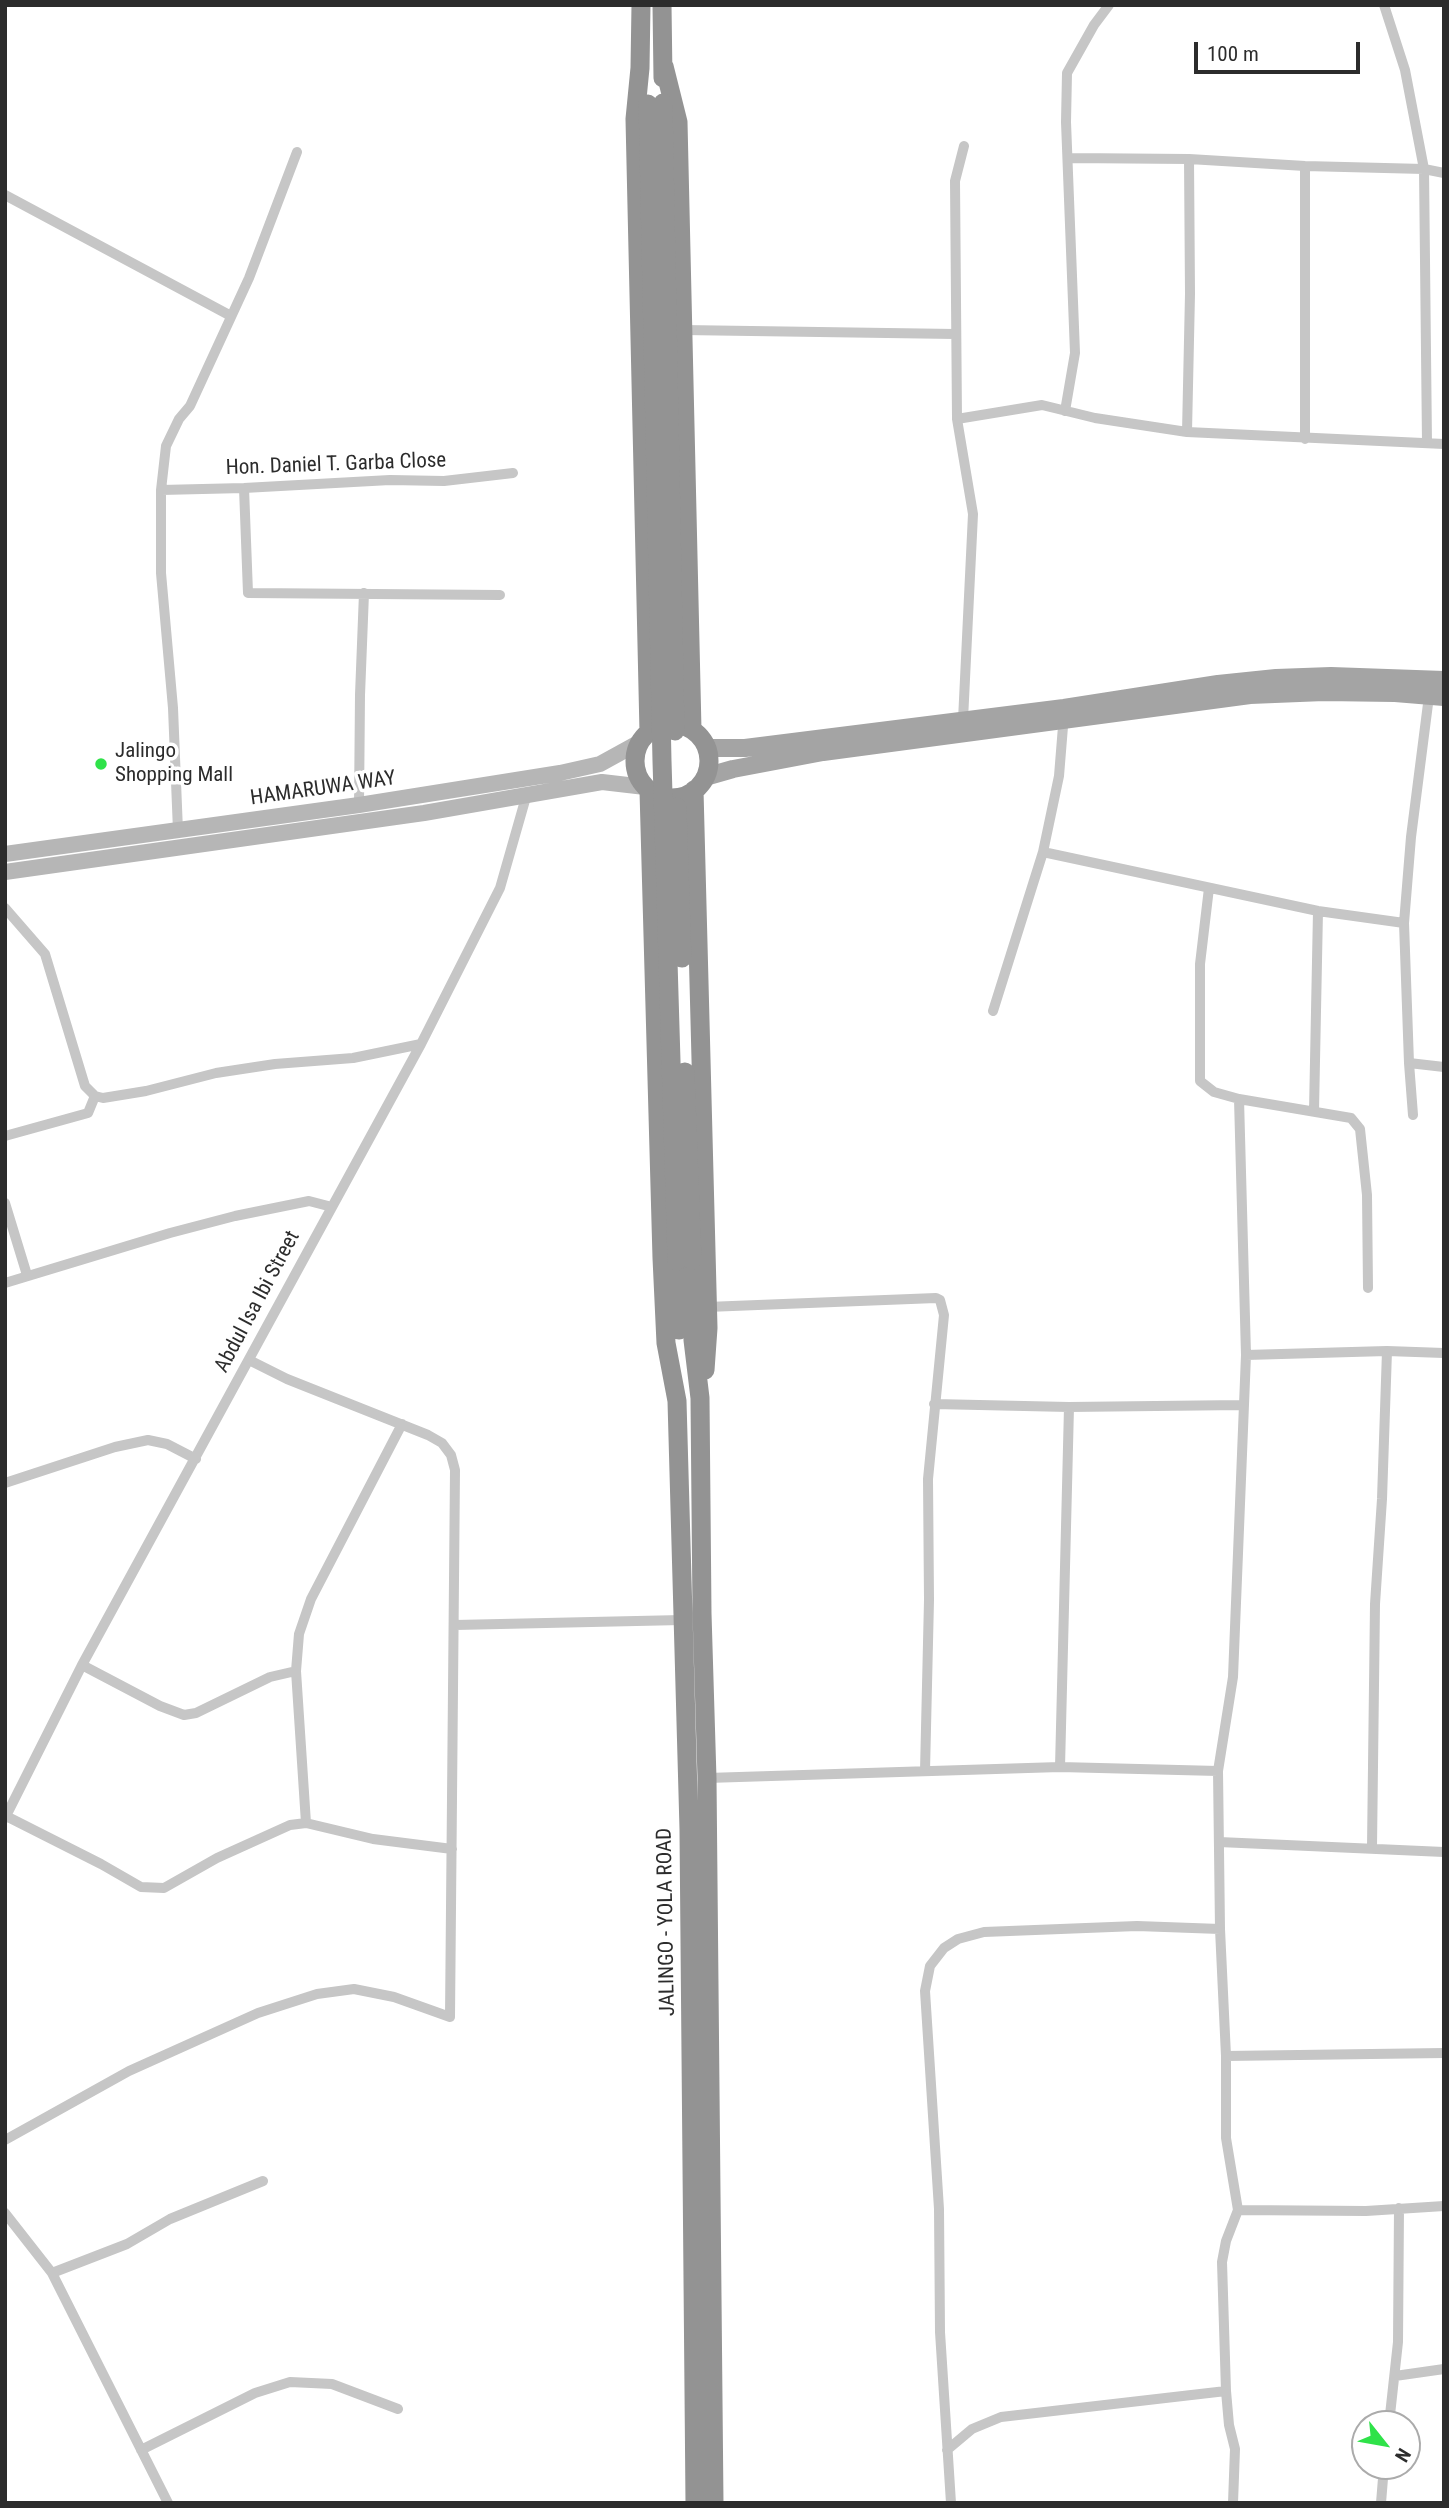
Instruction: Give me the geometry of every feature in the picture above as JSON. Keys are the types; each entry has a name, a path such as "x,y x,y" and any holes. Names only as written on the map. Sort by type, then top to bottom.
{"highway":[{"path":"642,5 635,119 645,737"},
{"path":"662,5 664,66 678,122 692,730"},
{"path":"664,66 656,104 662,748 684,1261 700,1398 707,1778 714,2503"},
{"path":"640,68 656,104"},
{"path":"700,784 674,798 663,797 647,789 637,773 635,757 645,737 659,726 682,725 701,738 709,763 700,784 707,1307 706,1365 700,1398"},
{"name":"JALINGO - YOLA ROAD","path":"647,789 666,1343 677,1401 689,1829 695,2503"},
{"path":"677,1401 684,1261"}],"main road":[{"path":"706,748 745,748 963,720 1064,715 1218,684 1276,678 1444,680"},
{"path":"700,784 733,769 823,752 1064,715 1250,695 1324,692 1436,696"},
{"name":"HAMARUWA WAY","path":"5,854 359,805 560,773 600,764 645,737"},
{"path":"5,872 424,813 602,782 647,789"}],"street":[{"path":"1065,411 1075,353 1066,122 1067,73 1094,25 1109,5"},
{"path":"1384,5 1405,71 1424,169 1427,443"},
{"path":"963,720 973,514 957,419 955,181 964,146"},
{"path":"178,831 173,708 162,573 161,490 166,446 179,419 190,406 249,278 297,152"},
{"path":"1069,158 1189,159 1424,169 1444,173"},
{"path":"1186,432 1190,294 1189,159"},
{"path":"1305,166 1305,439"},
{"path":"5,195 231,316"},
{"path":"683,330 955,334"},
{"path":"957,419 1042,405 1095,418 1186,432 1444,443"},
{"name":"Hon. Daniel T. Garba Close","path":"161,490 390,480 444,481 513,473"},
{"path":"244,488 248,593 500,595"},
{"path":"359,805 364,593"},
{"path":"1413,1115 1404,923 1411,837 1436,696"},
{"path":"993,1011 1043,852 1059,776 1064,715"},
{"name":"Abdul Isa Ibi Street","path":"6,1817 82,1665 421,1044 500,888 526,797"},
{"path":"1043,852 1318,911 1404,923"},
{"path":"1209,888 1200,964 1200,1081 1213,1092 1239,1099 1351,1118 1360,1129 1367,1195 1368,1289"},
{"path":"5,908 45,954 85,1086 95,1096 103,1098 146,1091 216,1073 275,1064 353,1058 421,1044"},
{"path":"1314,1111 1318,911"},
{"path":"1409,1062 1444,1067"},
{"path":"5,1136 88,1113 95,1096"},
{"path":"1233,2503 1235,2449 1229,2425 1226,2391 1222,2262 1226,2241 1238,2210 1226,2138 1218,1771 1233,1676 1246,1355 1239,1099"},
{"path":"5,1283 235,1216 309,1201 332,1207"},
{"path":"5,1203 27,1276"},
{"path":"707,1307 940,1300 944,1315 928,1479 929,1600 925,1771"},
{"path":"1246,1355 1387,1351 1444,1353"},
{"path":"1372,1847 1375,1604 1387,1351"},
{"path":"5,2140 129,2071 258,2013 317,1994 354,1989 394,1997 450,2017 456,1470 451,1455 442,1443 402,1424 287,1379 249,1360"},
{"path":"934,1404 1069,1407 1242,1405"},
{"path":"1060,1767 1069,1407"},
{"path":"306,1823 296,1671 299,1634 311,1599 402,1424"},
{"path":"5,1483 115,1447 148,1440 167,1444 196,1458"},
{"path":"455,1625 682,1619"},
{"path":"82,1665 160,1706 184,1715 196,1713 270,1677 296,1671"},
{"path":"707,1778 1060,1767 1218,1771"},
{"path":"6,1817 141,1887 164,1888 217,1858 290,1825 306,1823 373,1839 452,1849"},
{"path":"1219,1842 1444,1852"},
{"path":"951,2503 940,2332 939,2208 925,1991 930,1966 944,1948 958,1939 984,1932 1137,1927 1220,1929"},
{"path":"1226,2056 1444,2053"},
{"path":"52,2273 127,2244 170,2219 263,2180"},
{"path":"1238,2210 1366,2211 1444,2206"},
{"path":"1391,2410 1398,2342 1399,2208"},
{"path":"5,2213 52,2273 168,2503"},
{"path":"1395,2376 1444,2369"},
{"path":"141,2450 256,2393 290,2382 332,2384 398,2409"},
{"path":"947,2450 972,2429 1001,2417 1226,2391"},
{"path":"1381,2503 1383,2480"}],"place":[{"name":"Jalingo Shopping Mall","path":"101,764"}]}
